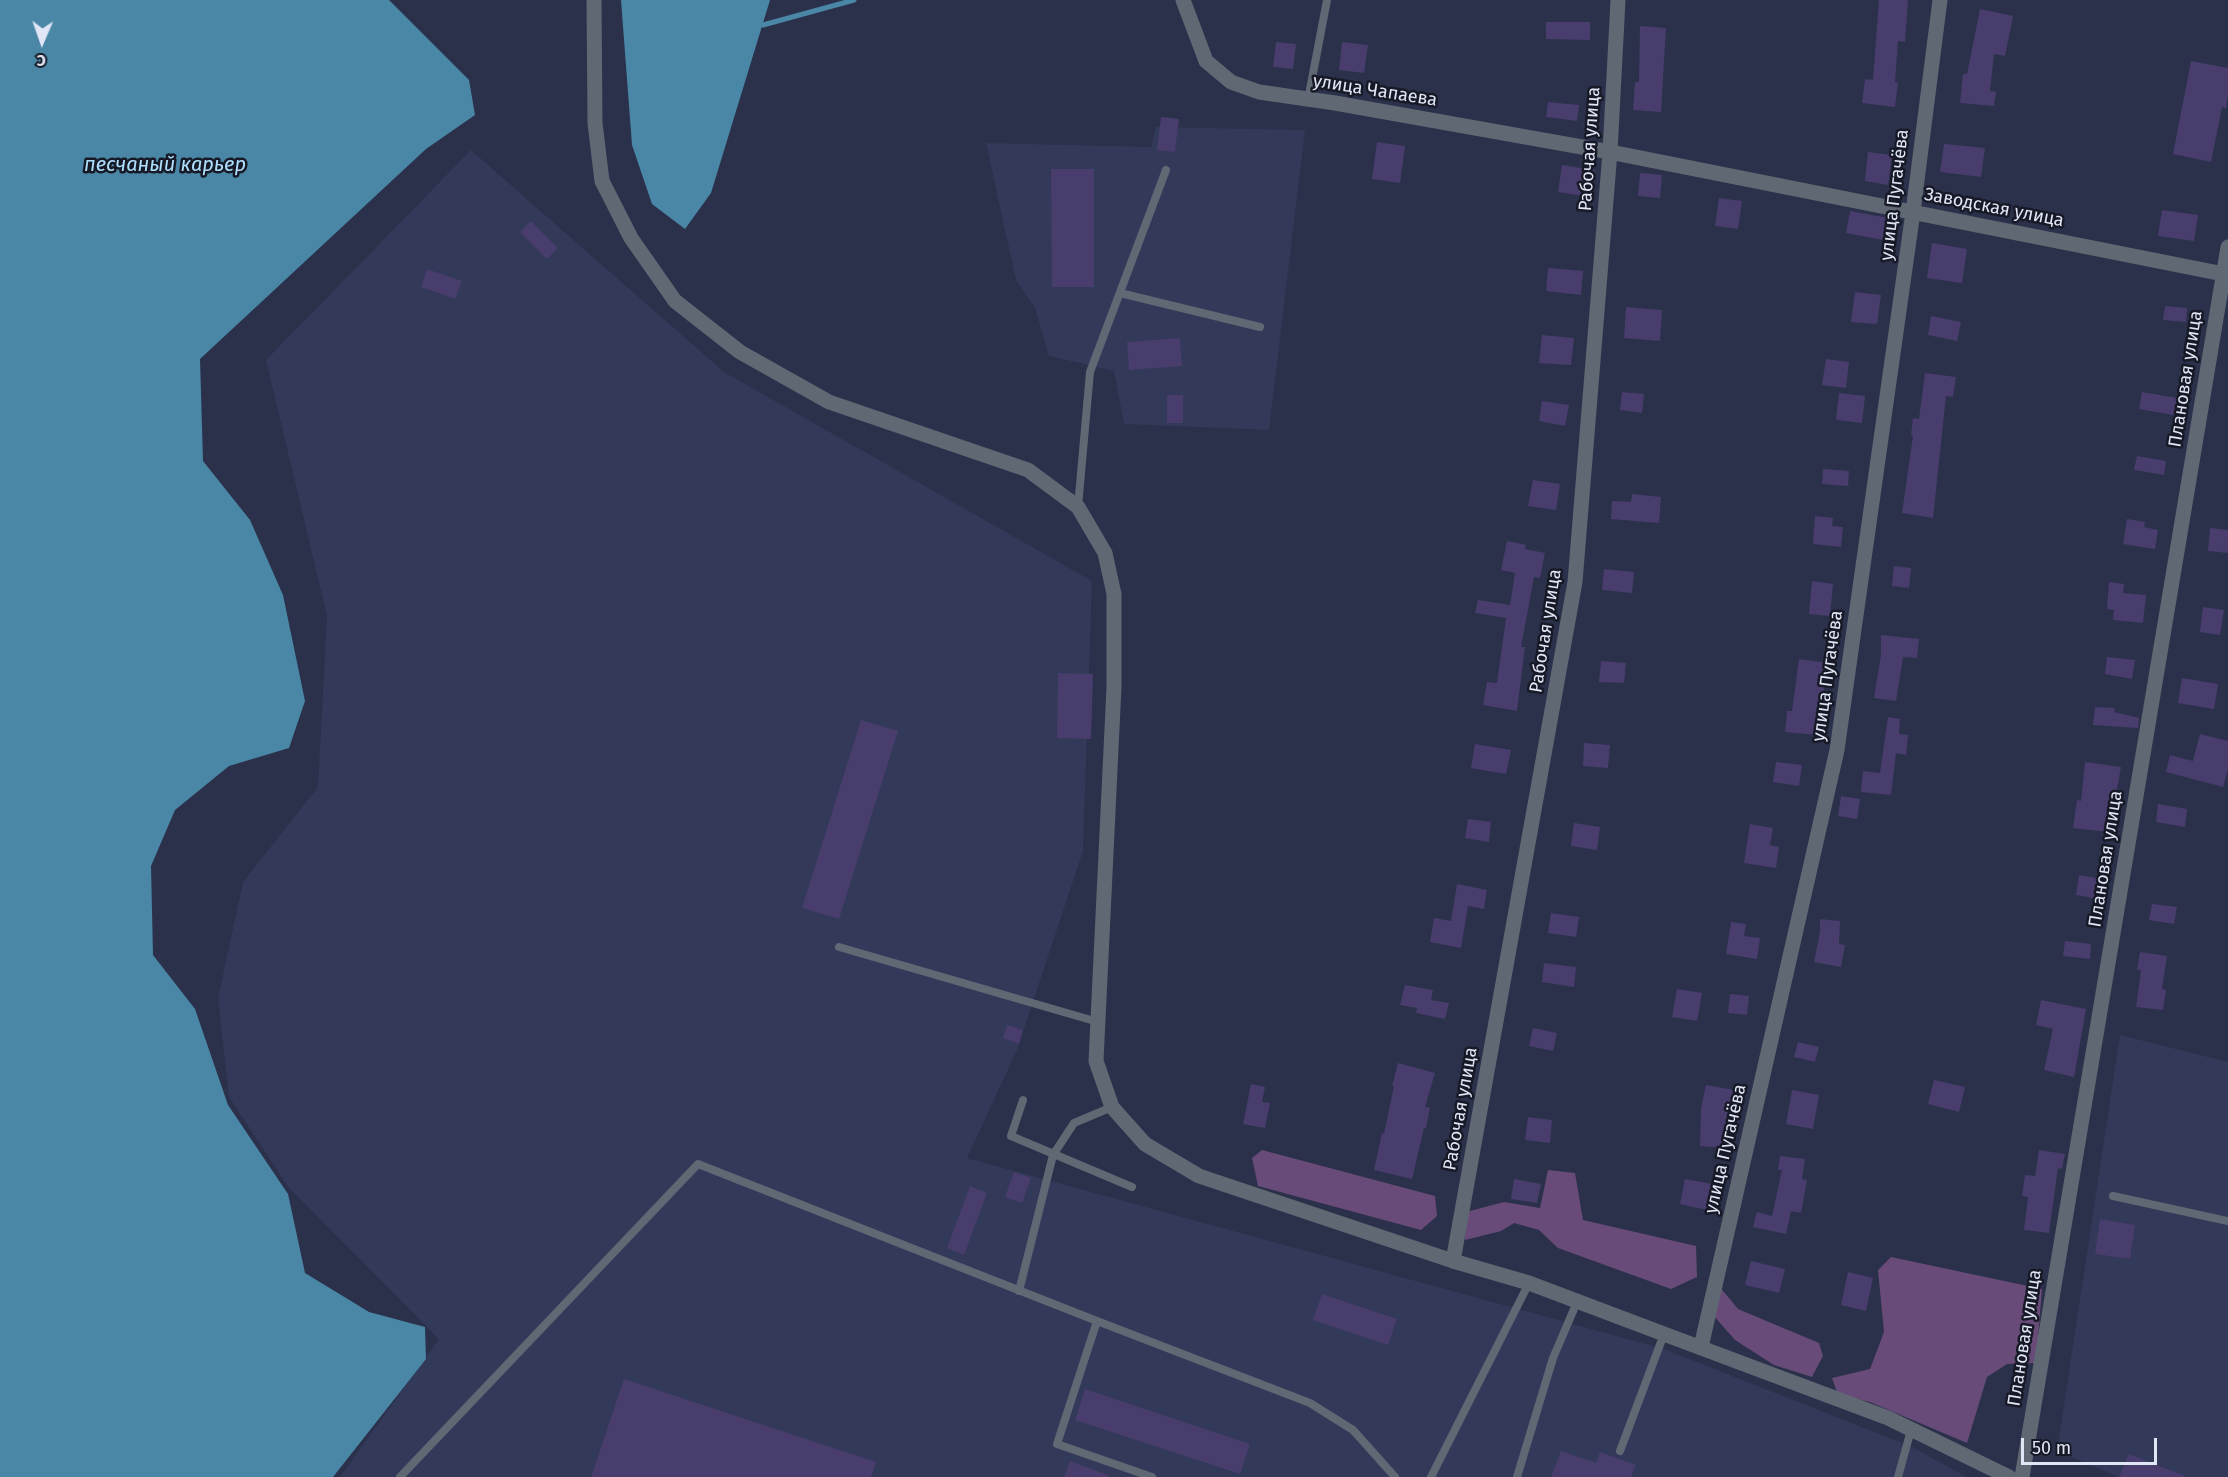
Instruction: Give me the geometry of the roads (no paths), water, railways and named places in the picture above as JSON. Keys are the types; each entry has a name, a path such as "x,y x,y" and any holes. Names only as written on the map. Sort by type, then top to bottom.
{"street":[{"path":"594,0 595,123 602,181 630,237 675,301 740,352 829,402 1028,470 1078,507 1105,553 1114,594 1114,687 1096,1061 1112,1107 1145,1144 1199,1176 1453,1261 1529,1283 1888,1418 2009,1477"},
{"name":"улица Чапаева","path":"1183,0 1206,61 1231,82 1259,92 1610,152"},
{"name":"Рабочая улица","path":"1453,1261 1575,582 1610,152 1618,0"},
{"name":"улица Пугачёва","path":"1701,1347 1837,750 1913,212 1940,0"},
{"name":"Заводская улица","path":"1610,152 2225,275"},
{"name":"Плановая улица","path":"2022,1477 2228,247"}],"lane":[{"path":"1308,99 1326,0"},
{"path":"1078,507 1090,372 1166,170"},
{"path":"1120,293 1260,327"},
{"path":"839,947 1098,1022"},
{"path":"1023,1100 1011,1136 1132,1187"},
{"path":"1019,1291 1053,1155 1074,1123 1112,1107"},
{"path":"400,1477 699,1164 1310,1403 1353,1430 1395,1477"},
{"path":"2113,1196 2228,1221"},
{"path":"1431,1477 1529,1283"},
{"path":"1517,1477 1553,1358 1577,1302"},
{"path":"1097,1321 1057,1444 1152,1477"},
{"path":"1620,1451 1664,1334"},
{"path":"1898,1477 1911,1430"}],"water":[{"name":"песчаный карьер","path":"0,0 389,0 469,80 475,115 426,149 200,359 203,461 250,520 283,595 305,701 289,748 229,766 175,810 151,866 153,955 195,1009 228,1105 288,1194 305,1273 369,1312 425,1327 426,1359 333,1477 0,1477"},
{"path":"621,0 770,0 711,193 685,229 652,204 632,145"}],"waterway":[{"path":"763,25 854,0"}]}
